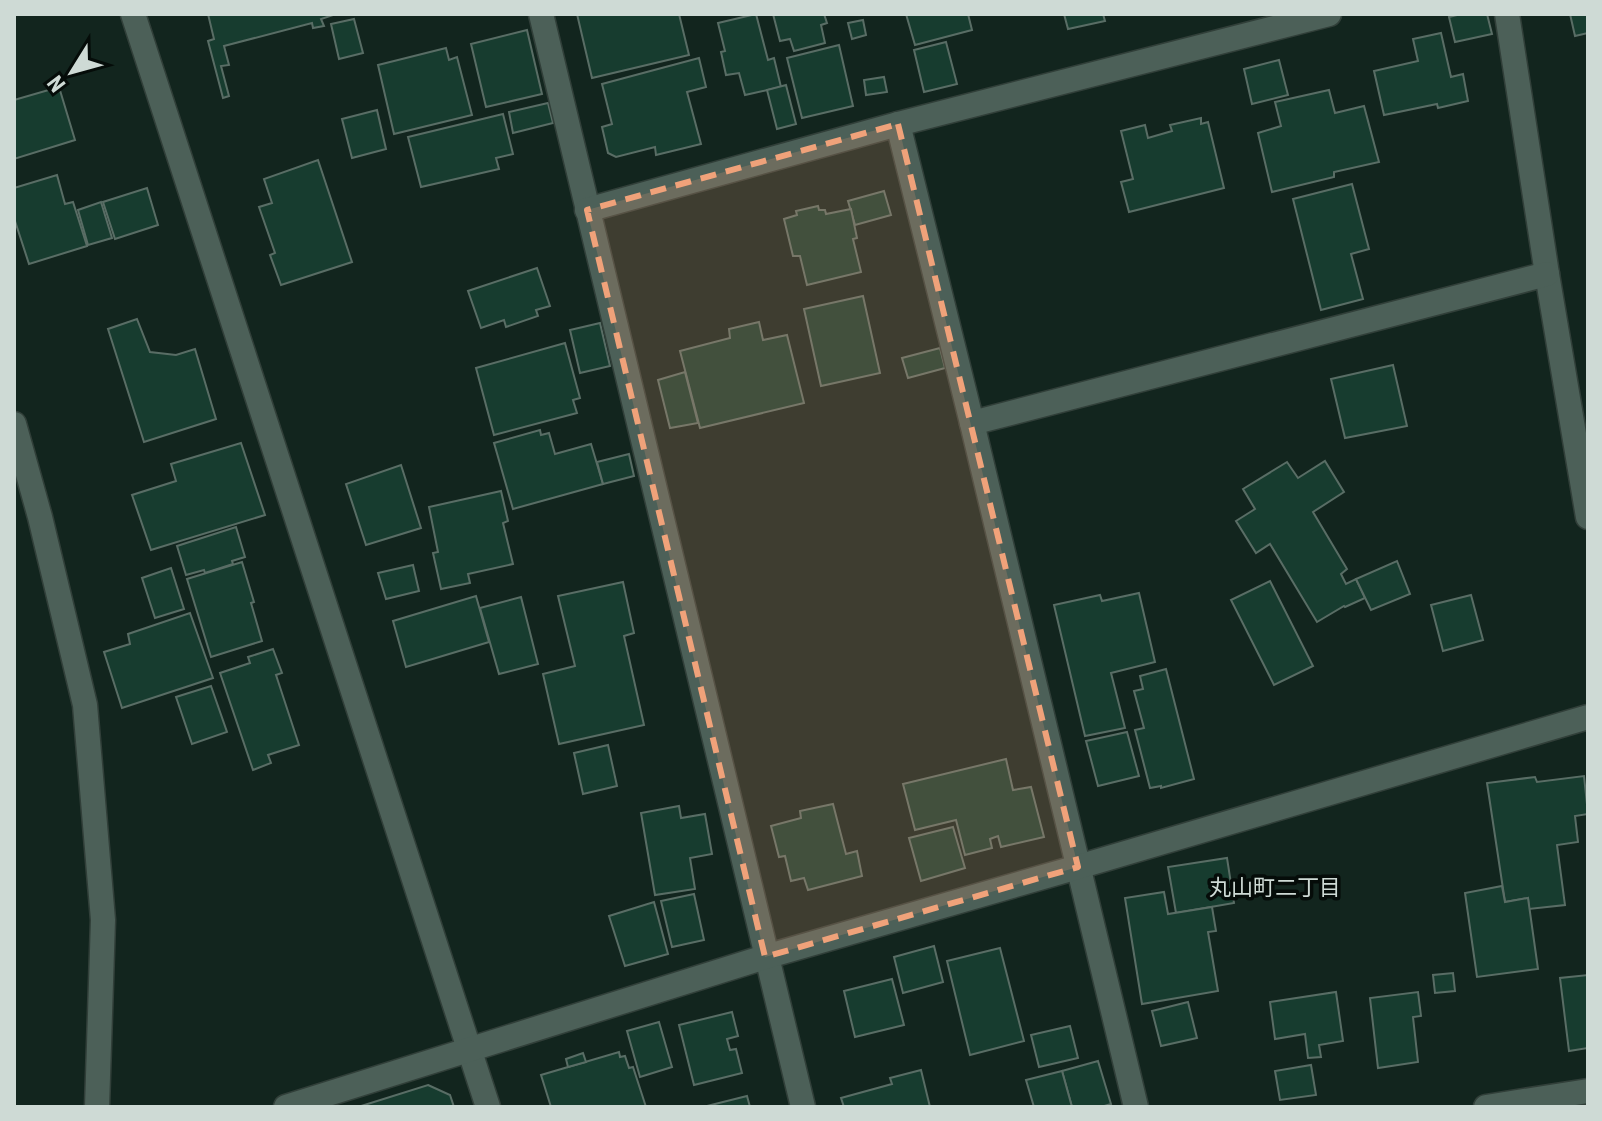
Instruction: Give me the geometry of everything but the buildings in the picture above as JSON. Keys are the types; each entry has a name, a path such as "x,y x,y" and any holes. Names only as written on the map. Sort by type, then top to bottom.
{"street":[{"path":"133,14 488,1107"},
{"path":"541,14 803,1107"},
{"path":"587,210 898,124 1329,14"},
{"path":"1507,14 1588,517"},
{"path":"898,124 1136,1107"},
{"path":"972,423 1547,274"},
{"path":"14,424 40,517 85,705 103,920 97,1107"},
{"path":"289,1107 765,957 1588,717"},
{"path":"1486,1107 1588,1091"}],"highlighted area":[{"path":"898,124 1078,867 765,957 587,210"}],"district":[{"name":"丸山町二丁目","path":"1275,887"}]}
